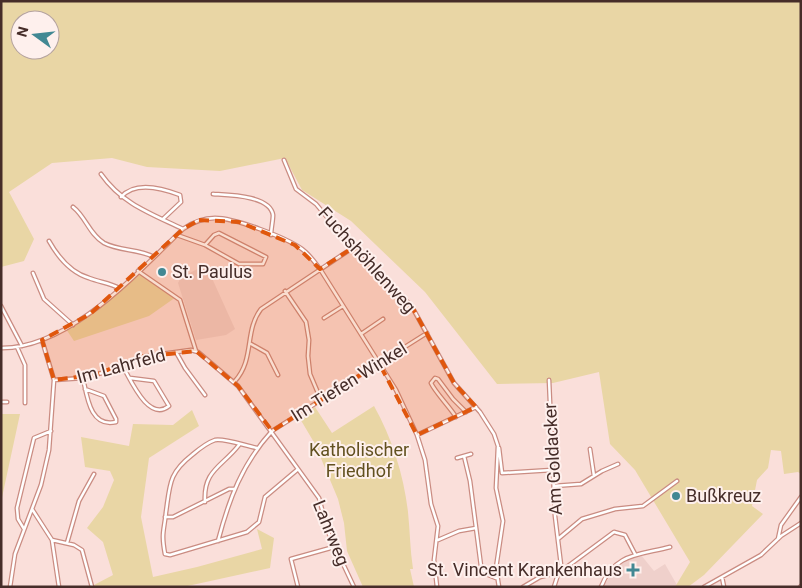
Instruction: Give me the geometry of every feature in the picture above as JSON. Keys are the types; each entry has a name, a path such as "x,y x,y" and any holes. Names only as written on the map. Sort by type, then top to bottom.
{"street":[{"name":"Fuchshöhlenweg","path":"284,160 296,190 316,204 374,273 411,305 454,383 476,407 494,434 498,447"},
{"path":"101,174 121,197 136,207 183,229"},
{"path":"121,197 129,189 135,187 156,188 180,195 181,202 163,219"},
{"path":"213,194 245,196 268,208 273,215 271,235"},
{"path":"73,207 78,211 90,231 106,244 154,257"},
{"path":"2,353 2,348 17,347 42,340 73,325 90,314 183,229 199,220 223,218 239,222 302,249 320,268 396,390 416,435 425,460 432,504 438,526 438,540 434,560 437,587"},
{"path":"177,235 205,245 242,265 263,264 266,257 219,233 214,235 205,245"},
{"path":"49,242 61,258 77,272 87,278 119,288"},
{"path":"234,382 244,369 253,326 258,312 285,291 354,247"},
{"path":"138,271 180,300 196,350 234,382 272,431"},
{"path":"33,273 44,299 73,325"},
{"path":"285,291 306,322 310,340 308,356 310,374 321,400"},
{"path":"1,306 22,346"},
{"path":"324,318 343,306"},
{"path":"361,334 384,319"},
{"name":"Im Tiefen Winkel","path":"218,541 234,489 243,468 272,431 427,333"},
{"path":"10,587 15,554 45,471 51,431 54,380 42,340"},
{"path":"250,344 267,353 278,375"},
{"path":"17,347 25,365 24,402"},
{"name":"Im Lahrfeld","path":"54,380 83,378 140,357 196,350"},
{"path":"176,352 184,368 205,395"},
{"path":"122,365 130,378 147,405 159,408 168,407 169,404 154,381 130,378"},
{"path":"83,378 90,407 96,417 103,422 116,422 104,396 86,389"},
{"path":"456,417 446,401 432,387 430,383 435,378 438,378 453,399 466,412"},
{"name":"Am Goldacker","path":"549,380 552,470 560,572"},
{"path":"1,402 6,402"},
{"path":"416,435 476,407"},
{"path":"24,529 17,512 26,466 34,438 51,431"},
{"name":"Lahrweg","path":"272,431 297,470 321,502 328,532 354,587"},
{"path":"257,448 216,440 205,444 179,465 170,482 166,517 161,534 165,554 170,555 247,532 259,522 265,497 297,470"},
{"path":"205,502 206,486 210,475 239,446"},
{"path":"498,447 502,473 552,470"},
{"path":"498,447 495,479 503,521 496,564 496,578 499,587"},
{"path":"590,449 594,476"},
{"path":"457,458 471,454"},
{"path":"464,456 470,481 482,569 486,574 496,578"},
{"path":"554,486 581,484 618,464"},
{"path":"67,543 79,501 94,474"},
{"path":"558,539 582,519 615,509 643,506 677,480"},
{"path":"166,517 173,517 229,489 234,489"},
{"path":"778,539 781,525 801,497"},
{"path":"32,509 52,540 60,587"},
{"path":"704,587 761,555 778,539 801,523"},
{"path":"438,540 462,530 476,528"},
{"path":"523,587 540,577 560,572 614,532 625,535 635,554"},
{"path":"52,540 67,543 82,550 92,587"},
{"path":"601,587 606,574 619,562 635,554 670,546"},
{"path":"297,586 291,560 335,547"},
{"path":"554,587 560,572"},
{"path":"722,578 724,587"}],"highlighted area":[{"path":"199,220 239,222 295,245 320,269 354,247 374,273 411,305 454,383 476,407 417,435 379,363 272,431 238,386 196,351 140,357 95,375 54,380 42,340 90,314 183,229"}],"shaded area":[{"path":"206,265 235,329 226,335 196,340 178,283 181,277"},
{"name":"St. Vincent Krankenhaus","path":"641,555 654,571 665,564 677,585 675,587 603,587 614,570 624,562"}],"green space":[{"path":"1,1 801,1 801,474 798,472 784,474 781,451 771,450 768,468 757,480 752,506 763,514 704,575 688,587 675,587 690,562 635,470 610,444 599,372 553,383 497,384 425,292 351,221 302,190 285,158 220,171 147,167 112,158 52,163 9,192 34,239 24,261 1,267"},
{"path":"138,271 176,297 149,316 74,341 66,329 96,311"},
{"name":"Katholischer Friedhof","path":"374,406 392,444 404,485 413,569 410,569 414,587 363,587 347,551 344,523 338,499 315,444 299,417 315,407 332,433"},
{"path":"192,410 199,426 149,458 141,517 153,577 262,549 257,529 274,538 270,568 183,587 95,587 94,585 113,575 103,542 87,528 103,507 114,480 110,471 85,467 81,437 129,446 133,424 173,425"},
{"path":"1,414 20,414 1,502"}],"place":[{"name":"St. Paulus","path":"162,272"},
{"name":"Bußkreuz","path":"676,496"},
{"name":"St. Vincent Krankenhaus","path":"633,570"}]}
